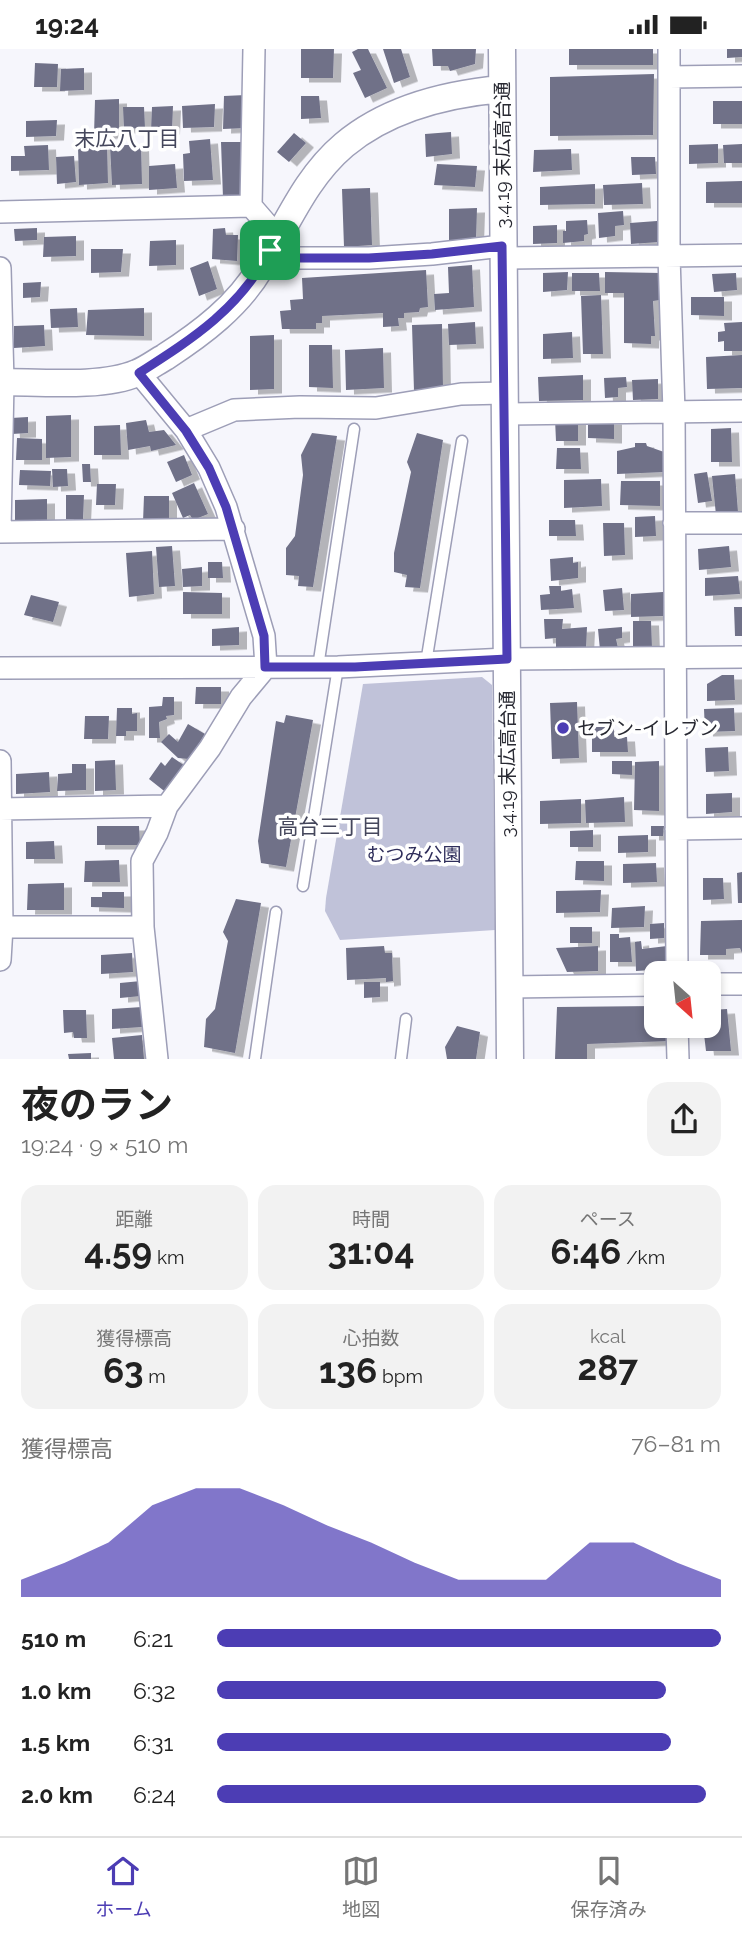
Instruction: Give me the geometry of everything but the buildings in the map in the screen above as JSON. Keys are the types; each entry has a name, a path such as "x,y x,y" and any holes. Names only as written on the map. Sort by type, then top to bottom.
{"street":[{"path":"254,49 251,206 274,243 295,258 369,258 502,252 742,255"},
{"name":"3.4.19 末広高台通","path":"502,49 510,1059"},
{"path":"668,49 669,256 674,412 677,961"},
{"path":"669,77 742,76"},
{"path":"1,382 97,381 139,373 184,344 224,313 247,287 310,182 343,146 361,132 394,114 470,92 502,89"},
{"path":"0,212 251,206"},
{"path":"0,268 0,532 234,529"},
{"path":"139,373 186,431 209,468 234,529 264,636 265,667 241,697 210,748 167,806 142,861 143,927 157,1059"},
{"path":"186,431 234,410 376,408 461,394 504,403 674,412 742,411"},
{"path":"674,523 742,523"},
{"path":"0,668 328,667 507,659 742,657"},
{"path":"0,761 0,960"},
{"path":"0,810 167,806"},
{"path":"676,829 742,828"},
{"path":"1,927 143,927"},
{"path":"721,984 742,984"},
{"path":"509,987 644,985"},
{"path":"677,1038 678,1059"}],"lane":[{"path":"303,886 354,429"},
{"path":"426,663 462,441"},
{"path":"255,1059 276,912"},
{"path":"401,1059 406,1019"}],"green space":[{"name":"むつみ公園","path":"482,677 492,685 495,930 340,940 325,911 326,898 363,684"}],"place":[{"name":"セブン-イレブン","path":"563,728"}],"district":[{"name":"末広八丁目","path":"127,138"},
{"name":"高台三丁目","path":"330,826"}],"route":[{"path":"502,246 507,659 355,667 265,667 264,636 226,507 209,468 186,431 139,373 204,330 224,313 240,297 270,250 295,258 369,258 502,246"}]}
